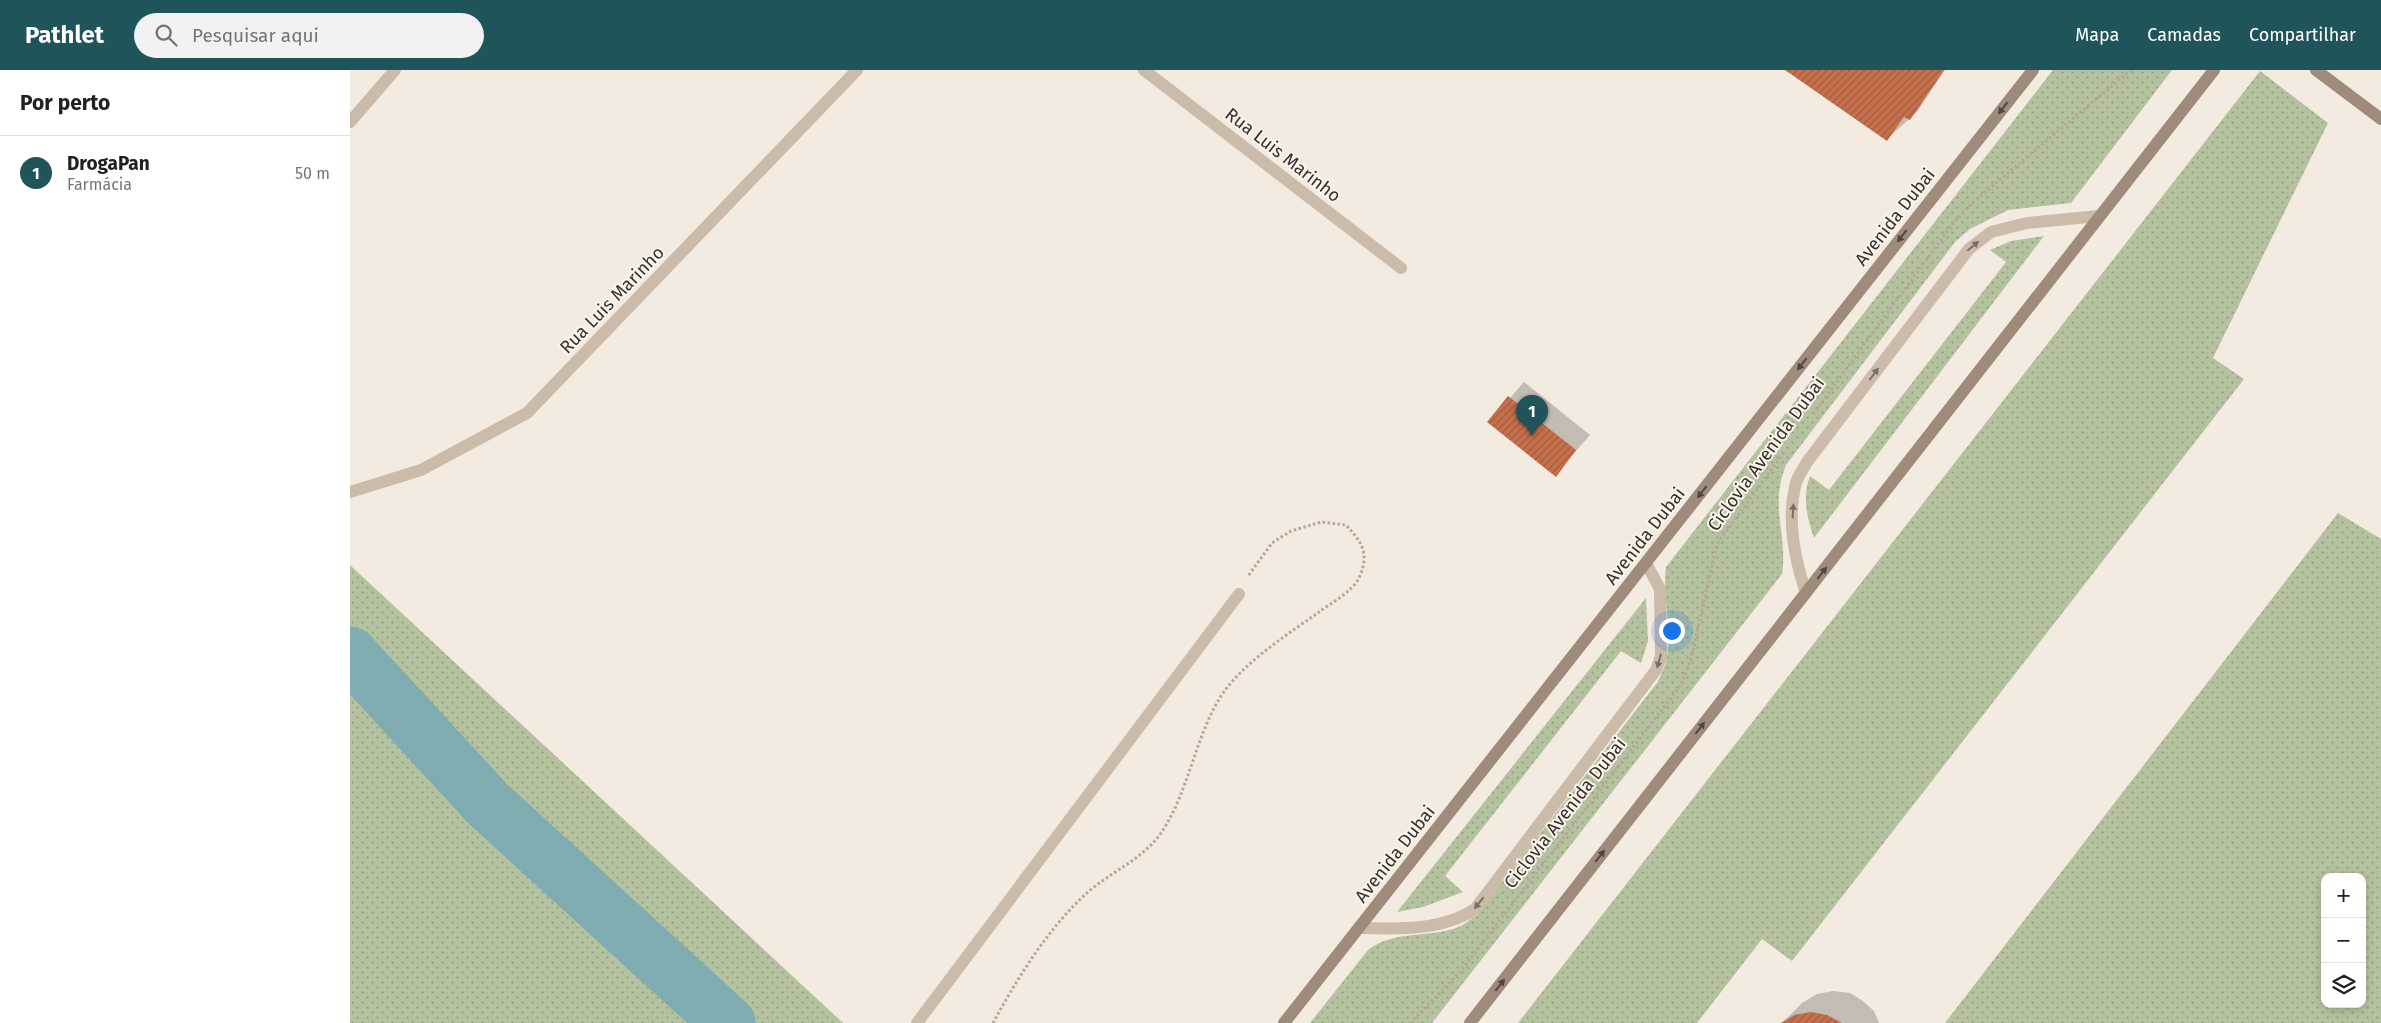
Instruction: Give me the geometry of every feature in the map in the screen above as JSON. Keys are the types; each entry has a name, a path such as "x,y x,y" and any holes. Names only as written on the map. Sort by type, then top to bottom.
{"street":[{"path":"350,122 395,70"},
{"name":"Rua Luis Marinho","path":"350,492 421,470 527,413 856,70"},
{"name":"Rua Luis Marinho","path":"1144,70 1400,268"},
{"name":"Avenida Dubai","path":"1284,1023 2033,70"},
{"path":"1470,1023 2214,70"},
{"path":"2316,70 2381,119"},
{"path":"1806,593 1796,563 1792,516 1795,485 1806,462 1969,249 1991,232 2027,223 2099,216"},
{"path":"1359,928 1404,930 1460,919 1475,909 1656,670 1661,656 1660,589 1646,563"},
{"path":"916,1023 1240,594"}],"path":[{"name":"Ciclovia Avenida Dubai","path":"1810,418 1955,221 1971,204 2131,70"},
{"name":"Ciclovia Avenida Dubai","path":"1410,1023 1460,972 1681,685 1691,659 1717,544 1787,450"},
{"path":"993,1023 1042,946 1069,910 1090,890 1148,849 1161,832 1172,813 1213,712 1226,689 1244,670 1281,640 1346,592 1358,580 1365,552 1358,538 1346,525 1322,522 1291,531 1272,543 1244,582 1240,594"}],"green space":[{"path":"2053,70 2172,70 2071,203 2008,210 1970,229 1955,242 1786,465 1779,494 1783,546 1782,574 1432,1023 1310,1023 1368,950 1390,939 1449,930 1461,926 1477,915 1657,683 1664,668 1669,640 1665,582 1666,567"},
{"path":"2260,71 2328,123 2213,358 2244,379 1792,961 1762,939 1697,1023 1518,1023"},
{"path":"2044,236 1814,538 1806,507 1806,492 1810,476 1829,490 2006,262 1990,250 2011,241"},
{"path":"2338,513 2381,539 2381,1023 1945,1023"},
{"path":"350,565 843,1023 350,1023"},
{"path":"1646,598 1648,641 1641,663 1621,651 1445,876 1463,892 1423,907 1397,912"}],"building":[{"path":"1785,70 1944,70 1910,120 1904,117 1887,141"},
{"path":"1508,396 1576,450 1556,477 1487,422"},
{"path":"1811,1012 1827,1015 1842,1023 1781,1023 1794,1015"}],"waterway":[{"path":"350,654 488,804 728,1023"}],"place":[{"name":"DrogaPan","path":"1532,436"}]}
